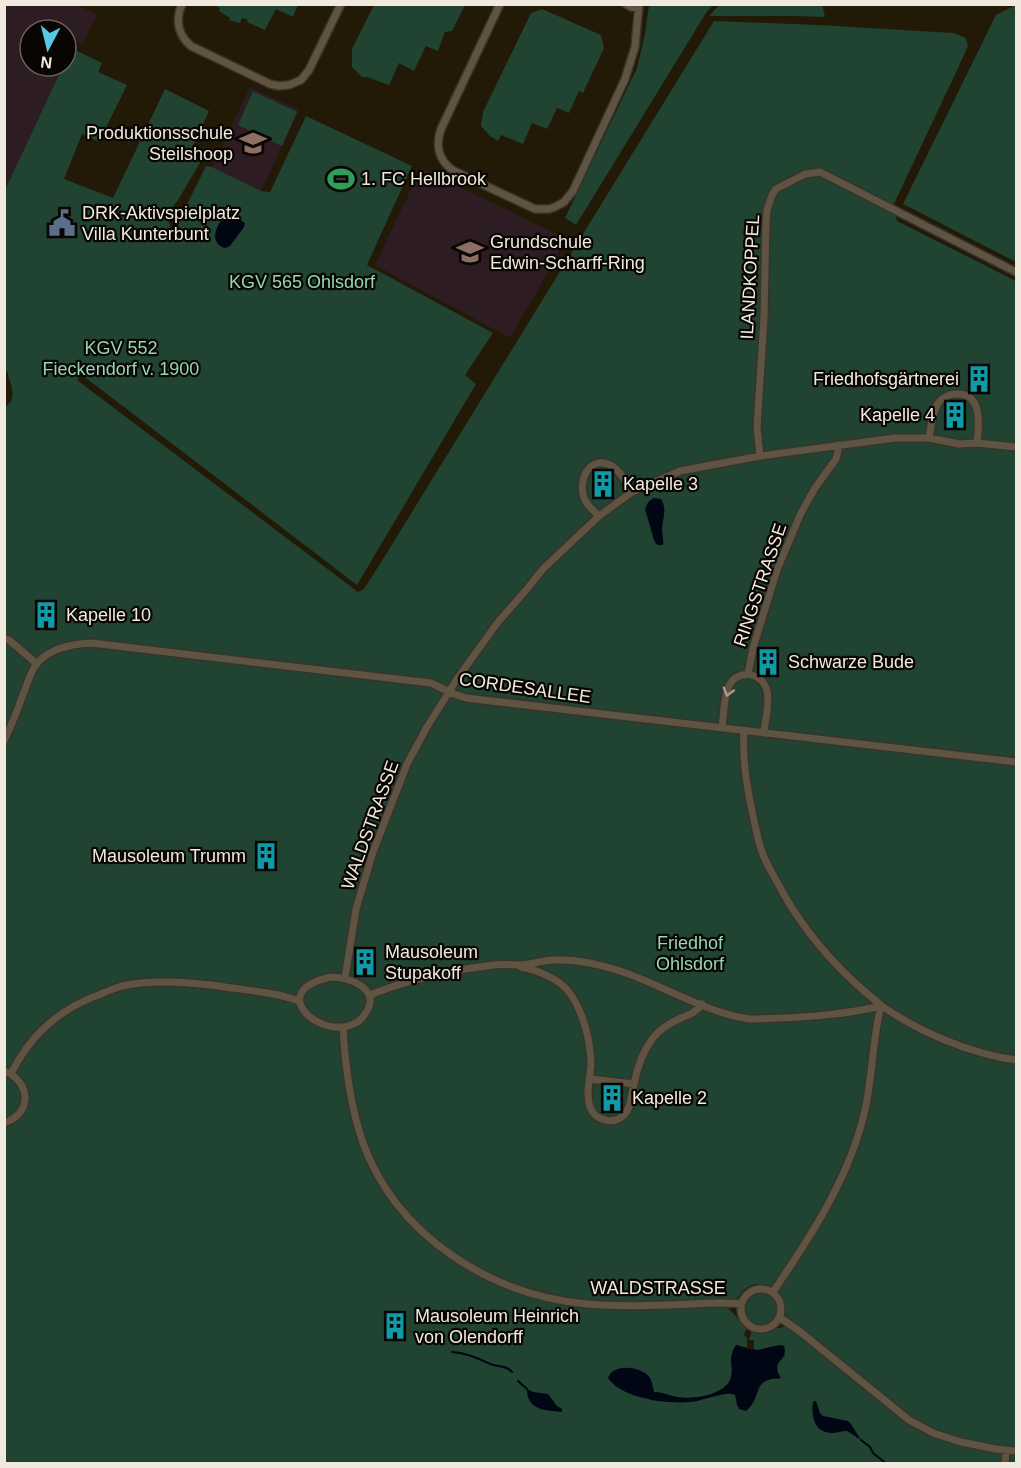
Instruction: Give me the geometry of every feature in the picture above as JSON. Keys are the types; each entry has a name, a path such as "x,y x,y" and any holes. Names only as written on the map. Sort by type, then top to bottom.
{"street":[{"path":"182,4 178,26 184,39 191,46 270,84 283,86 298,82 308,73 340,4"},
{"path":"500,4 441,129 438,149 444,162 454,171 528,207 542,210 561,204 573,191 628,72 635,47 639,6 631,7 626,4"},
{"name":"ILANDKOPPEL","path":"760,456 757,426 764,318 766,223 767,210 776,189 805,174 820,172 1017,272"},
{"path":"929,438 937,404 942,398 959,394 966,395 978,411 980,418 977,443"},
{"path":"632,492 623,477 613,467 605,464 595,465 584,475 583,493 587,503 599,516 632,492 680,471 760,456 895,438 929,438 959,444 977,443 1017,447"},
{"name":"RINGSTRASSE","path":"748,674 753,648 776,572 801,513 815,488 836,459 838,445"},
{"name":"WALDSTRASSE","path":"345,978 360,893 379,835 407,764 448,691 498,622 543,569 599,516"},
{"path":"4,638 37,664 4,741"},
{"name":"CORDESALLEE","path":"37,664 52,652 63,647 91,643 431,684 466,698 1017,762"},
{"name":"RINGSTRASSE","path":"722,728 729,685 740,675 748,674 763,681 767,688 764,733"},
{"path":"744,730 745,771 761,850 790,905 817,944 846,975 881,1006 935,1036 985,1054 1017,1060"},
{"path":"369,995 429,976 497,965 556,960 604,966 739,1018 824,1015 881,1006"},
{"path":"513,965 553,978 568,990 576,1003 588,1038 591,1061 588,1095 590,1108 598,1117 607,1120 618,1119 630,1106 634,1084 646,1049 655,1035 698,1009 702,1004"},
{"path":"331,977 345,978 358,983 366,989 369,995 369,1009 362,1018 343,1027 330,1026 315,1020 304,1011 299,1001 302,990 307,985 331,977"},
{"path":"4,1123 16,1117 25,1101 25,1093 18,1078 8,1072 38,1034 60,1014 87,999 122,986 160,983 208,984 274,994 299,1001"},
{"path":"881,1006 865,1109 852,1155 822,1216 772,1292 778,1298 780,1305 779,1317 909,1420 933,1433 962,1442 1017,1451"},
{"name":"WALDSTRASSE","path":"343,1027 345,1064 350,1094 364,1144 378,1175 411,1221 427,1237 458,1260 517,1288 543,1296 584,1303 644,1306 741,1304"},
{"path":"590,1079 634,1084"},
{"name":"WALDSTRASSE","path":"772,1292 764,1289 754,1290 745,1296 741,1310 744,1320 752,1327 770,1326 779,1317"},
{"path":"1005,1464 1006,1450"}],"shaded area":[{"path":"5,5 77,5 97,15 83,44 78,42 78,18 18,18 18,78 57,78 5,190"},
{"name":"Produktionsschule Steilshoop","path":"250,87 299,110 261,191 212,167"},
{"name":"Grundschule Edwin-Scharff-Ring","path":"421,168 567,239 510,338 375,265"},
{"path":"227,215 236,217 245,223 230,246 225,248 217,242 215,237 217,228"},
{"path":"654,498 661,499 664,507 663,545 656,544 654,540 645,509 649,501"},
{"path":"736,1345 758,1350 780,1345 784,1346 785,1350 777,1366 781,1378 765,1381 746,1411 739,1409 735,1395 719,1395 690,1402 658,1401 624,1391 608,1378 611,1373 621,1368 635,1369 650,1378 654,1392 683,1398 708,1395 728,1383 732,1373 731,1358"},
{"path":"527,1389 548,1394 562,1409 562,1412 544,1410 534,1405 530,1402"},
{"path":"816,1401 823,1416 848,1421 861,1440 847,1431 831,1433 821,1430 813,1418 813,1402"}],"green space":[{"path":"216,4 298,5 293,17 276,9 265,30 242,18 240,23 229,20 230,18 219,11"},
{"path":"374,4 465,5 452,31 445,32 438,51 426,46 414,71 399,63 389,85 362,77 352,67 352,49"},
{"path":"822,4 825,17 709,16 719,5"},
{"path":"649,5 713,5 576,225 565,218 637,68"},
{"path":"1016,5 1016,262 903,204 996,15"},
{"path":"542,9 601,35 604,48 583,93 579,91 569,113 557,108 547,129 532,123 523,144 501,135 498,141 481,126 483,112 531,13"},
{"name":"Friedhof Ohlsdorf","path":"714,21 954,33 966,38 968,46 893,206 897,221 1016,281 1016,1463 5,1463 4,407 9,404 12,396 7,371 4,371 5,190 57,78 78,78 78,51 102,63 98,72 127,85 99,142 82,134 64,179 113,198 165,89 209,111 189,155 201,161 178,200 166,215 173,233 206,166 261,191 270,192 306,116 412,166 367,265 493,333 465,375 476,384 357,585 82,375 77,380 358,592 364,589","holes":["755,1284 772,1289 784,1304 785,1327 765,1331 752,1330 749,1340 754,1340 754,1349 758,1350 780,1345 785,1355 777,1365 779,1379 765,1381 746,1411 737,1406 735,1394 730,1393 690,1402 651,1400 624,1368 644,1374 650,1381 654,1392 683,1398 699,1397 716,1392 723,1388 731,1377 731,1358 736,1345 747,1348 747,1338 744,1335 747,1328 729,1309 740,1294"]},
{"path":"253,91 297,112 282,146 238,125"},
{"path":"761,1293 772,1298 777,1309 772,1320 761,1325 750,1320 745,1309 750,1298"}],"waterway":[{"path":"452,1352 472,1356 507,1368 512,1372"},
{"path":"518,1381 527,1389"},
{"path":"861,1440 887,1464"}],"place":[{"name":"Produktionsschule Steilshoop","path":"253,143"},
{"name":"1. FC Hellbrook","path":"341,179"},
{"name":"DRK-Aktivspielplatz Villa Kunterbunt","path":"62,223"},
{"name":"Grundschule Edwin-Scharff-Ring","path":"470,252"},
{"name":"Friedhofsgärtnerei","path":"979,379"},
{"name":"Kapelle 4","path":"955,415"},
{"name":"Kapelle 3","path":"603,484"},
{"name":"Kapelle 10","path":"46,615"},
{"name":"Schwarze Bude","path":"768,662"},
{"name":"Mausoleum Trumm","path":"266,856"},
{"name":"Mausoleum Stupakoff","path":"365,962"},
{"name":"Kapelle 2","path":"612,1098"},
{"name":"Mausoleum Heinrich von Olendorff","path":"395,1326"}],"park label":[{"name":"KGV 565 Ohlsdorf","path":"302,282"},
{"name":"KGV 552 Fieckendorf v. 1900","path":"121,358"}]}
